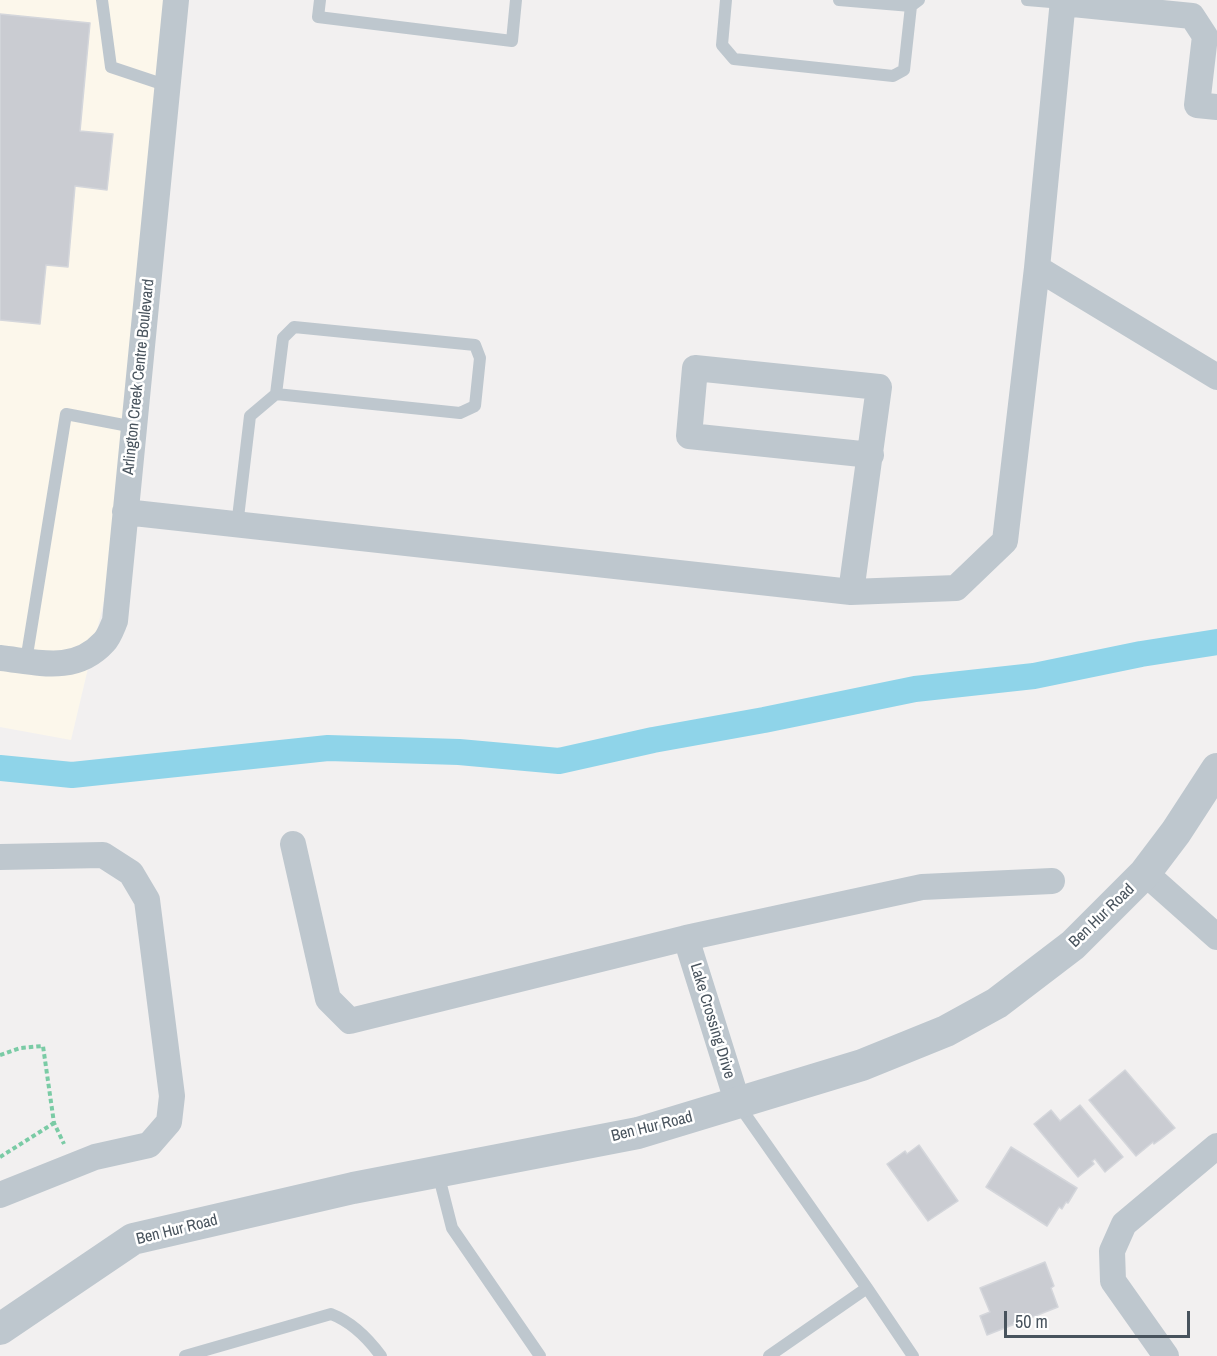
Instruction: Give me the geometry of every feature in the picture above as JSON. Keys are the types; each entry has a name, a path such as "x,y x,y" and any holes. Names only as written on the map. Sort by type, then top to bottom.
{"street":[{"name":"Arlington Creek Centre Boulevard","path":"0,658 58,665 75,661 83,658 105,641 115,621 176,0"},
{"path":"125,512 851,592 956,588 1005,541 1037,268 1063,2 1192,16 1211,37 1197,105 1217,107"},
{"path":"1037,268 1217,377"},
{"path":"851,592 871,455 879,387 695,368 689,436 871,455"},
{"name":"Ben Hur Road","path":"0,1329 132,1239 353,1188 638,1133 862,1065 946,1031 997,1004 1073,945 1145,873 1176,832 1217,769"},
{"path":"293,844 328,999 350,1021 686,938 922,888 1052,881"},
{"path":"0,857 103,855 131,873 147,900 172,1096 169,1122 148,1145 95,1157 0,1195"},
{"path":"1145,873 1217,937"},
{"name":"Lake Crossing Drive","path":"686,938 738,1104"},
{"path":"1166,1356 1113,1281 1112,1251 1124,1224 1217,1146"}],"lane":[{"path":"102,0 111,67 168,86"},
{"path":"320,0 318,17 512,41 516,0"},
{"path":"726,0 722,45 734,59 893,76 904,70 915,3 839,0"},
{"path":"1027,0 1063,2"},
{"path":"237,526 250,416 276,394 283,338 294,327 474,345 480,358 475,406 460,414 276,394"},
{"path":"26,661 66,414 134,427"},
{"path":"738,1104 913,1356"},
{"path":"438,1172 452,1228 540,1356"},
{"path":"769,1356 867,1287"},
{"path":"185,1356 331,1314 344,1319 369,1339 381,1356"}],"path":[{"path":"0,1055 20,1048 44,1046 54,1123 76,1165"},
{"path":"0,1156 54,1123"}],"shaded area":[{"path":"0,0 176,0 125,512 71,740 0,727"}],"building":[{"path":"0,14 90,23 80,131 113,134 107,190 75,186 68,267 46,265 40,324 0,320"},
{"path":"1125,1070 1175,1128 1136,1156 1089,1100"},
{"path":"1080,1105 1123,1157 1105,1172 1095,1159 1092,1161 1094,1164 1078,1177 1034,1124 1051,1110 1060,1121"},
{"path":"919,1145 958,1201 928,1221 887,1164 905,1151 907,1154"},
{"path":"1011,1147 1077,1188 1068,1203 1066,1202 1062,1209 1059,1207 1047,1226 986,1187"},
{"path":"1045,1262 1054,1286 1051,1288 1058,1307 987,1335 980,1316 990,1312 980,1288"}],"waterway":[{"path":"0,768 72,775 328,748 459,752 559,761 653,740 915,689 1034,676 1141,654 1217,642"}]}
